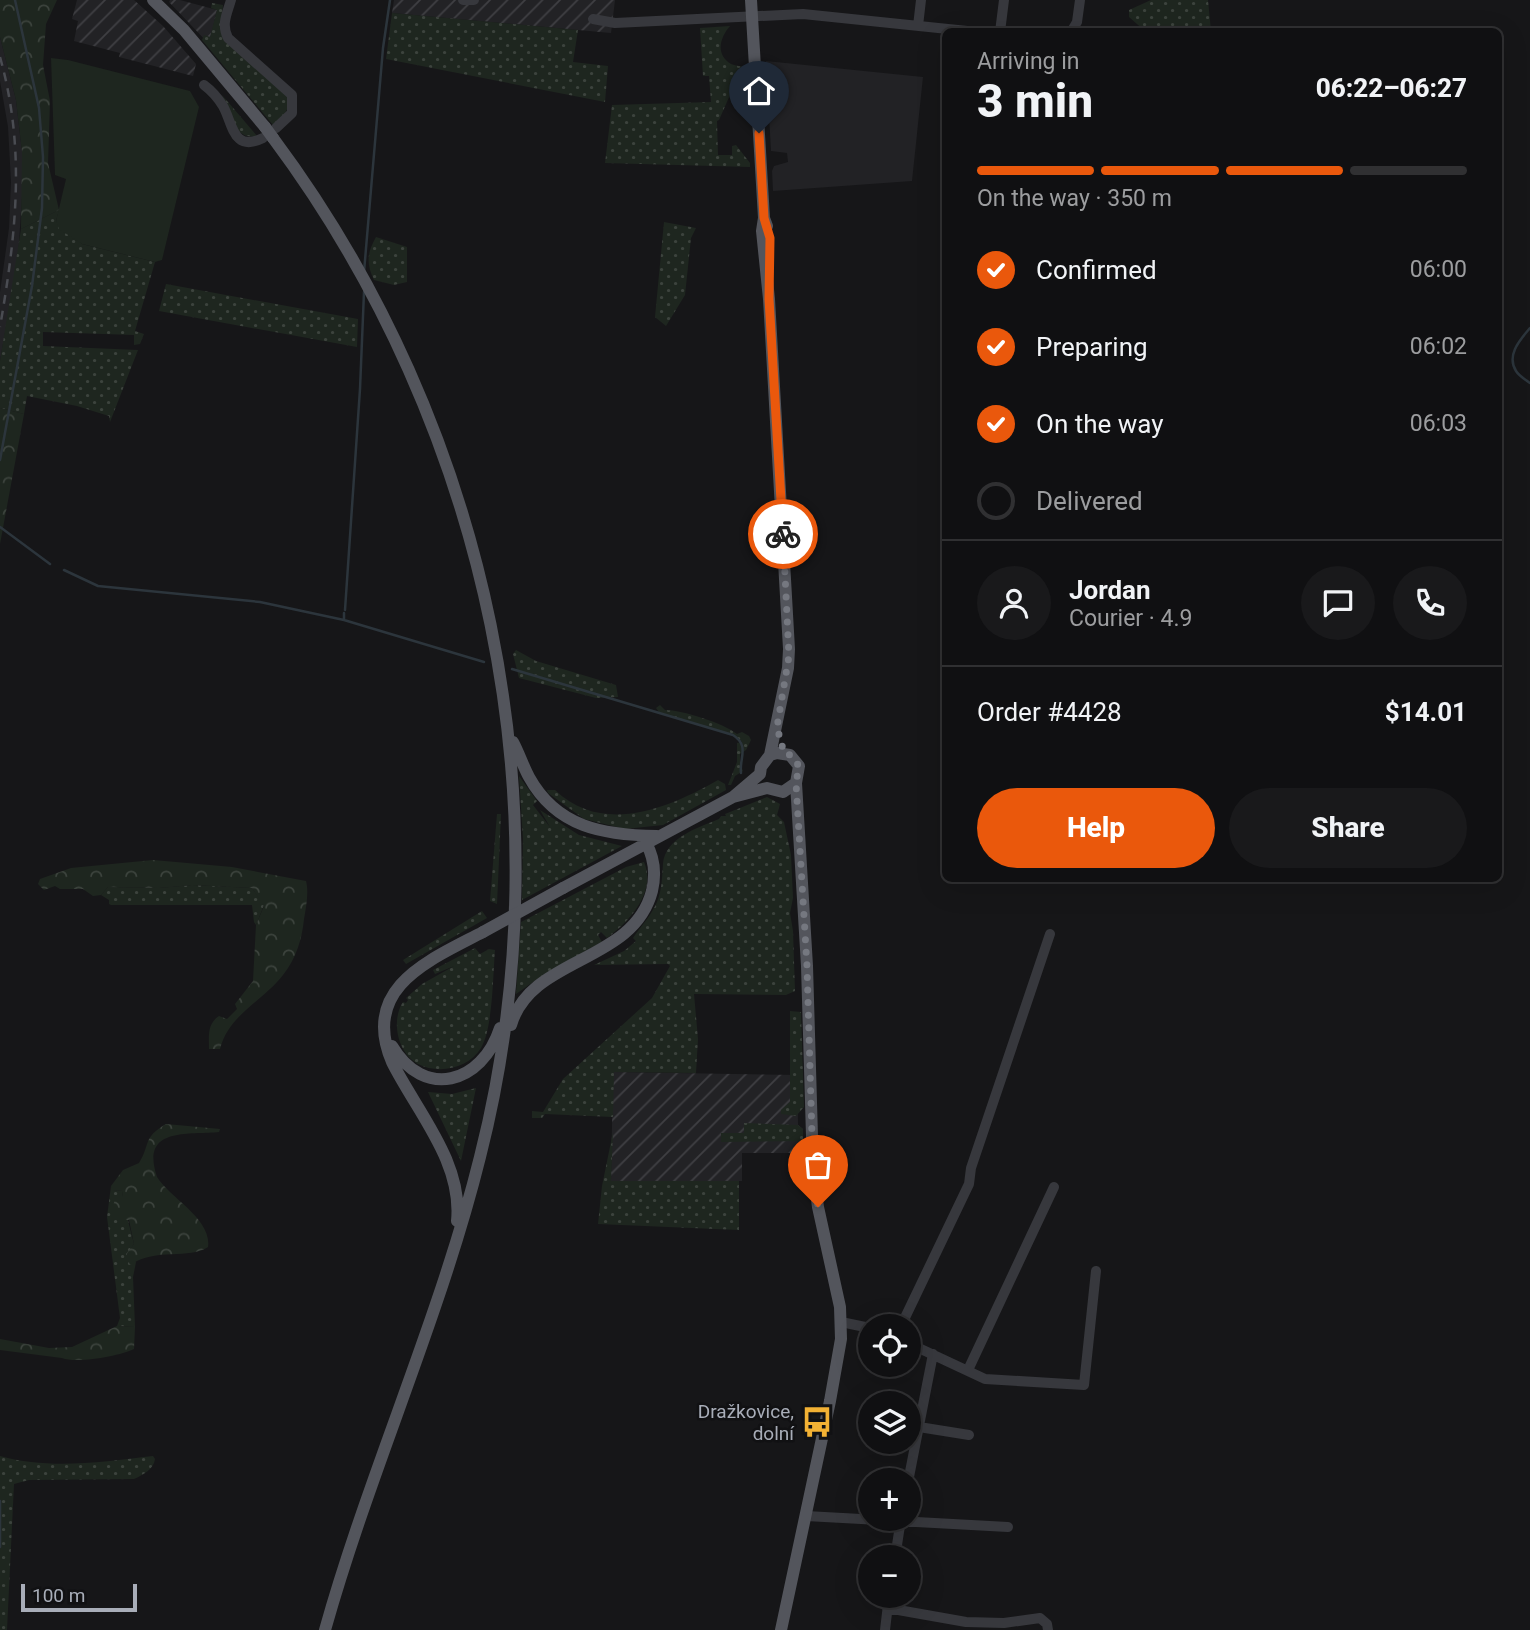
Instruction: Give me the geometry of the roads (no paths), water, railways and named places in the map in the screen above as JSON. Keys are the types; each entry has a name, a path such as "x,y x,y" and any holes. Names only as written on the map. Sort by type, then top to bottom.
{"main road":[{"path":"153,0 184,30 269,133 321,207 358,266 419,390 460,501 489,616 508,732 516,852 514,937 500,1059 481,1153 452,1254 364,1506 325,1630"},
{"path":"751,0 764,218 762,231 769,299 789,649 777,727 770,755 761,767 760,774 767,788"},
{"path":"764,218 770,238 769,299"},
{"path":"777,727 784,753"},
{"path":"508,732 537,790 563,815 578,824 611,834 661,836"},
{"path":"770,755 790,755 799,766 796,783 807,966 813,1170 841,1322 839,1358 781,1630"},
{"path":"452,1254 458,1205 455,1179 392,1062 386,1044 388,1002 406,977 430,960 733,797 760,774"},
{"path":"783,792 796,783"},
{"path":"733,797 767,788 783,792 799,817"},
{"path":"500,1059 514,1013 530,992 618,940 641,917 649,901 654,877 653,860 646,843"},
{"path":"385,1026 392,1047 414,1071 435,1078 459,1076 476,1068 487,1056 496,1039 509,997"}],"street":[{"path":"204,85 222,104 231,130 238,138 250,142 269,133 292,113 292,95 228,38 224,31 224,21 231,0"},
{"path":"463,0 474,0"},
{"path":"918,26 921,0"},
{"path":"1000,28 1003,0"},
{"path":"1073,28 1077,22 1080,0"},
{"path":"593,19 615,23 811,15 942,28"},
{"path":"907,1314 969,1184 971,1168 1050,934"},
{"path":"968,1370 1054,1187"},
{"path":"921,1349 985,1379 1084,1385 1096,1271"},
{"path":"841,1322 858,1326"},
{"path":"921,1417 933,1354"},
{"path":"921,1427 969,1435"},
{"path":"806,1516 858,1519"},
{"path":"921,1522 1008,1527"},
{"path":"885,1630 887,1608 966,1622 1004,1623 1040,1618 1048,1624 1048,1630"}],"waterway":[{"path":"0,460 32,286 42,208 43,157 39,108 15,0"},
{"path":"364,272 383,48 390,0"},
{"path":"345,610 364,292"},
{"path":"1530,328 1513,354 1513,365 1517,373 1530,383"},
{"path":"0,527 50,564"},
{"path":"64,570 98,586 260,602 344,620"},
{"path":"344,613 344,620 484,662"},
{"path":"512,669 733,735 741,743 741,773"},
{"path":"0,1501 0,1547"}],"railway":[{"path":"0,57 8,91 16,159 14,225 0,327"}],"place":[{"name":"Dražkovice, dolní","path":"817,1422"}]}
